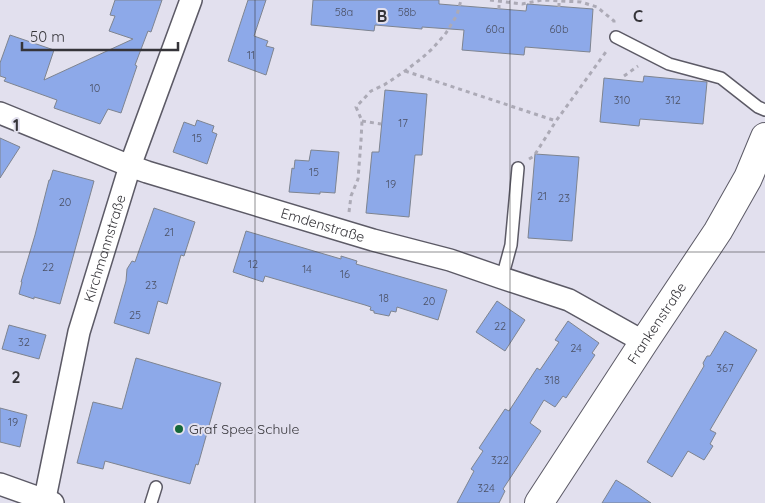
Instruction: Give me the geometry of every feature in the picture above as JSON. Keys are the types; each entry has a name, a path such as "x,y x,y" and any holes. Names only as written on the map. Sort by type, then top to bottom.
{"main road":[{"name":"Frankenstraße","path":"539,503 718,231 748,178 765,137"}],"street":[{"name":"Kirchmannstraße","path":"47,502 79,332 130,166 191,0"},
{"name":"Emdenstraße","path":"0,113 130,166 373,240 450,260 569,300 644,342"},
{"path":"0,484 47,502"}],"lane":[{"path":"616,37 669,64 721,78 758,107 765,110"},
{"path":"502,278 511,245 518,168"},
{"path":"151,503 156,487"}],"path":[{"path":"345,231 348,223 351,196 358,179 362,121 356,107 371,91 405,71 432,49 457,15 461,0"},
{"path":"490,0 522,4 542,0 581,2 597,7 614,21 616,37 556,121 534,156 518,168"},
{"path":"499,1 499,9"},
{"path":"559,1 559,7"},
{"path":"405,71 556,121"},
{"path":"362,121 381,124"}],"building":[{"path":"115,0 162,0 151,32 148,31 135,65 137,66 121,113 108,109 100,124 54,108 57,100 4,81 6,78 0,76 0,63 10,35 54,50 44,80 133,39 109,31 115,16 110,15"},
{"path":"248,0 266,0 254,36 268,41 266,46 274,48 266,75 228,61"},
{"path":"313,0 439,0 439,4 526,11 527,4 593,9 590,52 525,47 524,55 462,50 464,30 375,25 374,31 311,25"},
{"path":"644,76 707,82 703,124 640,119 639,126 600,122 604,78 643,82"},
{"path":"385,90 427,94 422,155 415,155 409,217 366,213 372,152 379,152"},
{"path":"197,120 214,126 212,132 217,134 207,164 173,152 184,122 195,126"},
{"path":"0,138 20,147 0,178"},
{"path":"311,150 339,152 335,193 289,192 295,160 309,161"},
{"path":"535,154 579,157 572,241 528,238"},
{"path":"53,170 94,181 60,304 19,294"},
{"path":"154,208 195,222 184,256 181,255 167,304 158,301 149,334 114,323 126,281 127,269 132,261 135,262"},
{"path":"246,231 341,259 341,256 357,261 356,264 447,290 438,320 397,307 396,312 391,311 389,316 374,313 374,311 370,310 371,307 365,305 265,276 263,282 233,272"},
{"path":"497,301 525,320 505,351 476,332"},
{"path":"568,321 599,343 592,353 595,355 566,398 563,396 555,407 544,400 530,423 541,431 503,489 505,491 499,503 457,503 474,471 471,469 483,451 479,448 505,409 509,411 537,368 540,370 559,342 555,340"},
{"path":"9,325 46,335 39,359 2,349"},
{"path":"725,331 757,350 710,430 716,433 710,444 713,446 704,460 688,451 672,477 647,462 704,366 703,363 707,356 710,356"},
{"path":"136,358 221,383 198,465 196,464 190,484 105,461 103,469 77,463 93,402 122,409"},
{"path":"0,408 27,415 20,447 0,442"},
{"path":"616,480 629,488 651,503 602,503"}],"place":[{"name":"Graf Spee Schule","path":"179,429"}]}
